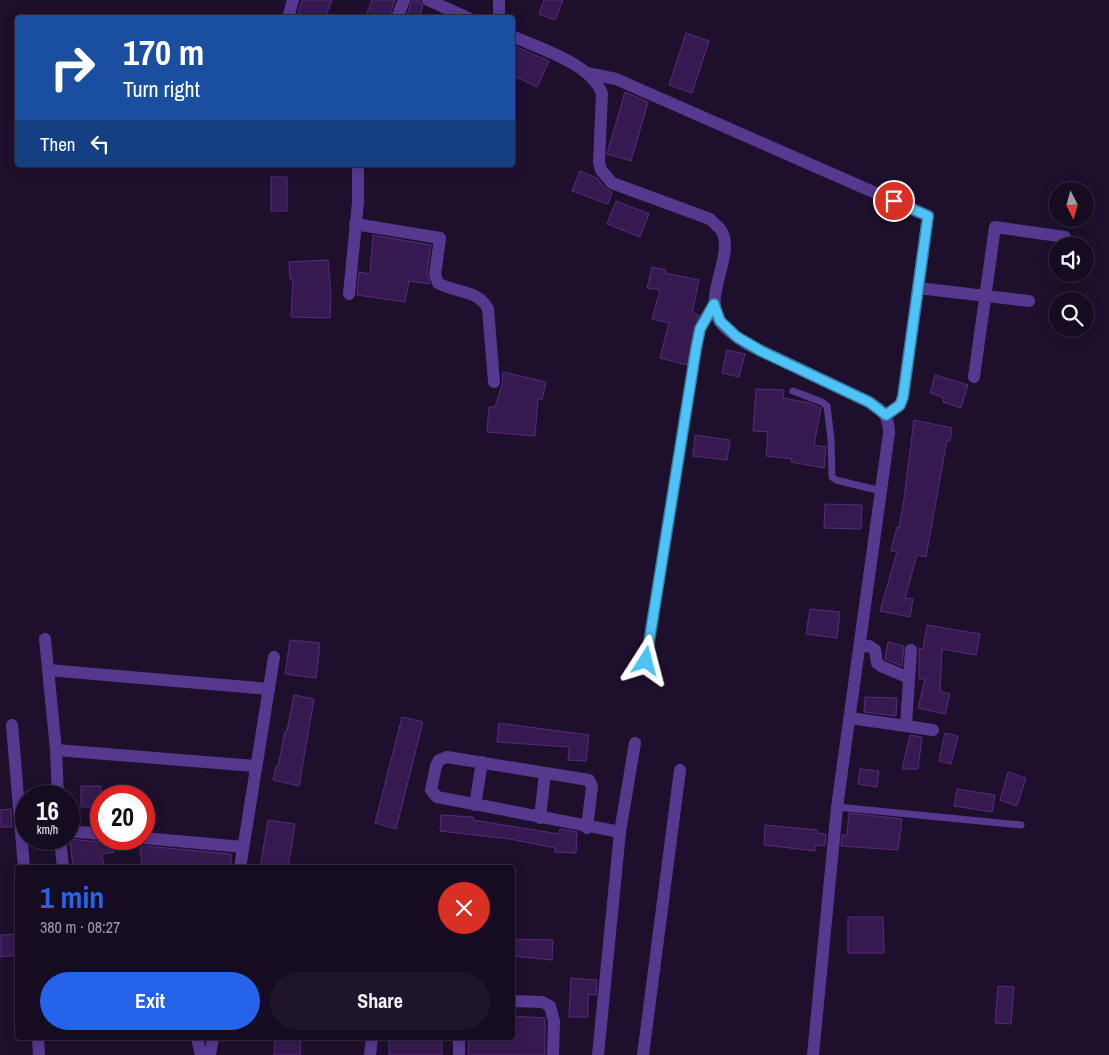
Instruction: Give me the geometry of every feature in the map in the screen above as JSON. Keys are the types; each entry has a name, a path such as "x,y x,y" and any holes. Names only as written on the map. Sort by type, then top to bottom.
{"street":[{"path":"289,15 293,0"},
{"path":"399,15 404,0"},
{"path":"428,0 461,15"},
{"path":"499,0 499,15"},
{"path":"515,37 570,62 587,73 599,87 602,94 599,162 601,170 607,177 616,184 710,219 720,229 725,244 714,304 720,321 737,337 761,351 869,402 886,415 889,433 837,807 813,1055"},
{"path":"587,73 616,79 928,216 903,397 900,405 886,415"},
{"path":"349,294 358,202 358,167"},
{"path":"355,224 440,238 435,275 438,283 476,296 488,309 494,382"},
{"path":"974,377 995,227 1065,237"},
{"path":"918,288 1029,302"},
{"path":"45,639 58,785"},
{"path":"860,646 872,647 881,666 909,678"},
{"path":"906,725 911,650"},
{"path":"240,865 274,657"},
{"path":"48,670 269,688"},
{"path":"850,718 933,730"},
{"path":"12,725 24,865"},
{"path":"598,1055 620,832 635,743"},
{"path":"56,750 255,766"},
{"path":"587,828 591,782 589,780 482,762 442,758 436,766 431,790 437,797 587,828 620,832"},
{"path":"475,805 482,762"},
{"path":"643,1055 680,770"},
{"path":"540,818 545,773"},
{"path":"155,839 243,847"},
{"path":"61,850 63,865"},
{"path":"515,1001 542,1002 550,1006 554,1021 553,1055"},
{"path":"38,1040 39,1055"},
{"path":"197,1040 201,1055"},
{"path":"210,1055 213,1040"},
{"path":"370,1055 372,1040"},
{"path":"458,1055 459,1040"}],"lane":[{"path":"646,661 698,335 714,304"},
{"path":"793,391 822,402 827,406 830,424 832,477 836,480 881,491"},
{"path":"837,807 1021,825"}],"building":[{"path":"302,0 332,0 326,15 303,15 298,13"},
{"path":"372,0 395,0 390,15 366,15"},
{"path":"412,0 420,1 423,6 420,15 407,15"},
{"path":"544,0 563,0 555,20 539,14"},
{"path":"686,33 709,41 692,93 669,85"},
{"path":"515,46 549,61 537,87 515,76"},
{"path":"625,92 648,102 631,161 607,154"},
{"path":"580,171 597,178 606,189 612,192 608,204 572,191"},
{"path":"271,177 287,177 287,211 271,211"},
{"path":"616,201 649,214 640,237 607,224"},
{"path":"373,235 431,245 427,274 430,284 409,281 405,302 357,295 359,272 370,274"},
{"path":"328,260 331,295 330,318 291,317 293,279 290,279 289,262"},
{"path":"652,267 666,270 665,273 699,280 692,313 699,315 687,365 660,358 669,323 652,319 660,290 647,288"},
{"path":"727,350 745,354 739,377 722,373"},
{"path":"503,372 546,382 542,400 538,399 535,436 487,432 489,407 495,407 502,385"},
{"path":"935,375 968,385 961,408 943,402 944,398 930,393"},
{"path":"756,389 784,390 783,398 810,403 821,408 814,445 826,447 824,468 791,462 792,459 766,456 768,432 753,431"},
{"path":"914,420 952,428 950,441 947,440 926,557 917,555 905,598 913,599 910,617 880,611 897,552 891,551 897,527 899,528"},
{"path":"695,435 730,440 727,460 693,456"},
{"path":"825,504 862,505 861,529 824,528"},
{"path":"810,609 840,612 837,638 806,634"},
{"path":"927,625 980,634 976,655 942,649 940,691 950,694 945,714 918,708 925,679 919,679 919,648 923,649"},
{"path":"290,640 320,643 316,678 285,674"},
{"path":"888,642 904,646 902,666 885,659"},
{"path":"294,695 314,699 299,786 273,780 276,766 278,767 285,731 287,731"},
{"path":"865,697 897,698 896,716 864,712"},
{"path":"402,717 423,722 396,829 375,823"},
{"path":"499,723 589,735 586,761 568,760 569,747 497,742"},
{"path":"945,733 958,736 951,764 939,761"},
{"path":"910,735 922,737 918,769 902,769"},
{"path":"860,769 879,771 877,787 858,784"},
{"path":"1008,772 1026,778 1017,806 1000,800"},
{"path":"81,786 90,786 90,807 81,807"},
{"path":"957,789 995,795 992,812 954,806"},
{"path":"11,809 12,827 0,827 0,810"},
{"path":"849,813 902,819 898,850 841,846 842,835 847,835"},
{"path":"441,815 473,817 473,820 559,834 560,829 577,832 576,853 555,852 555,848 510,839 440,831"},
{"path":"268,820 295,824 288,865 260,865"},
{"path":"765,825 817,830 817,833 826,834 825,846 816,845 815,851 764,845"},
{"path":"80,840 90,841 90,850 114,850 114,852 102,854 104,865 73,865 71,850 80,850"},
{"path":"155,847 231,854 231,865 142,865 140,850 155,850"},
{"path":"848,917 883,917 884,953 848,953"},
{"path":"15,934 15,955 0,957 0,935"},
{"path":"515,939 553,940 552,960 515,956"},
{"path":"571,978 597,980 596,995 588,994 588,1017 569,1017"},
{"path":"998,986 1014,987 1011,1024 995,1023"},
{"path":"515,1016 545,1018 545,1055 468,1055 469,1040 515,1040"},
{"path":"275,1040 301,1040 300,1055 274,1055"},
{"path":"389,1040 442,1040 442,1055 389,1055"}],"route":[{"path":"646,661 698,335 707,316 714,304 720,321 747,344 875,405 886,415 900,405 903,397 928,216 894,201"}]}
